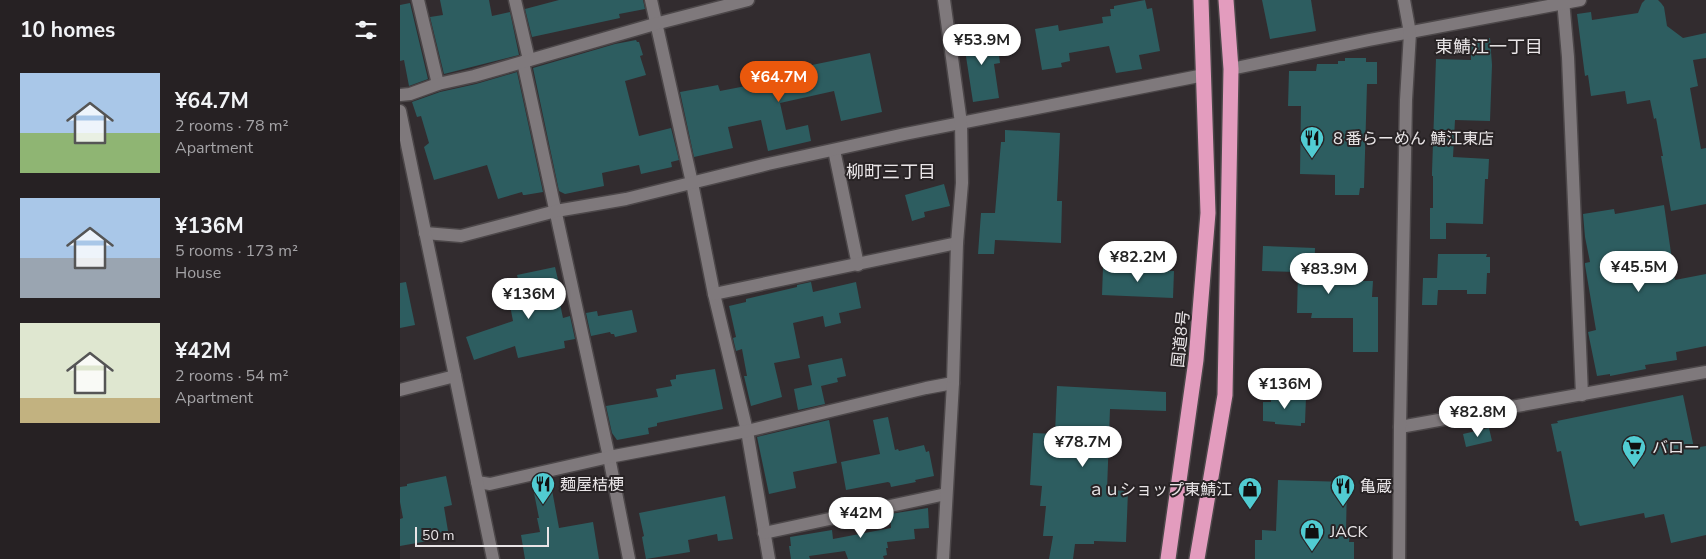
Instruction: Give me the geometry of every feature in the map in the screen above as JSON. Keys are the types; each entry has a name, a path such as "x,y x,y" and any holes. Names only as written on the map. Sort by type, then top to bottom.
{"highway":[{"name":"国道8号","path":"1168,559 1196,360 1208,213 1200,0"},
{"path":"1198,559 1224,395 1231,69 1226,0"}],"street":[{"path":"418,0 438,84"},
{"path":"515,0 556,211 629,559"},
{"path":"650,0 692,183 714,294 747,431 769,559"},
{"path":"400,95 410,94 438,84 748,0"},
{"path":"943,559 953,383 957,243 962,183 961,123 944,0"},
{"path":"1399,559 1406,100 1410,33 1404,0"},
{"path":"1231,69 1369,40 1580,0"},
{"path":"1563,2 1568,57 1582,395"},
{"path":"425,233 461,236 556,211 626,198 834,150 1204,74"},
{"path":"400,111 493,559"},
{"path":"834,150 858,265"},
{"path":"714,294 957,243"},
{"path":"1400,427 1706,372"},
{"path":"400,390 455,376"},
{"path":"477,482 490,484 609,457 747,431 953,383"},
{"path":"764,532 946,494"}],"building":[{"path":"440,0 489,0 492,16 510,12 519,55 444,74 430,17 443,15"},
{"path":"559,0 643,0 645,9 619,14 620,18 532,37 525,9"},
{"path":"1145,0 1147,9 1152,8 1160,51 1139,55 1142,69 1116,73 1109,46 1069,53 1070,61 1061,63 1062,67 1042,70 1035,29 1058,25 1059,31 1103,23 1102,17 1111,16 1110,9 1114,9 1114,6"},
{"path":"1262,0 1311,0 1316,31 1270,39"},
{"path":"1645,0 1658,0 1664,7 1667,26 1683,38 1706,33 1706,58 1693,60 1698,86 1690,88 1701,149 1706,148 1706,204 1671,211 1656,118 1654,119 1650,100 1627,104 1625,91 1591,96 1588,75 1585,76 1577,14 1591,12 1592,20 1638,13"},
{"path":"410,3 428,79 409,86 404,60 400,61 400,5"},
{"path":"996,33 1000,63 994,64 999,98 973,102 963,37"},
{"path":"1490,38 1492,65 1490,121 1455,120 1453,157 1489,159 1488,179 1485,179 1483,224 1446,223 1446,239 1430,239 1430,208 1433,208 1432,172 1436,59 1471,60 1471,39"},
{"path":"636,40 639,42 643,55 640,56 646,75 625,81 639,136 671,128 679,160 671,162 672,167 641,174 639,165 602,173 604,186 565,194 559,191 533,68 615,44"},
{"path":"870,53 882,112 841,121 834,91 780,103 786,130 808,125 811,141 768,151 761,120 728,127 733,148 694,157 680,92 718,85 720,91 783,79 781,69 811,63 812,65"},
{"path":"1345,58 1366,58 1366,62 1377,62 1377,84 1367,84 1364,188 1360,188 1359,195 1335,195 1335,175 1300,174 1301,106 1288,106 1289,71 1316,71 1317,64 1338,64 1338,61 1345,61"},
{"path":"517,72 543,192 523,195 522,192 498,199 487,165 434,180 424,147 429,143 421,116 417,117 412,102 440,92"},
{"path":"1005,130 1060,133 1057,201 1062,201 1061,243 995,240 994,254 978,254 981,213 995,213 1001,142 1005,142"},
{"path":"944,184 950,206 924,212 925,217 912,221 905,195"},
{"path":"1664,205 1675,280 1706,274 1706,346 1676,352 1677,360 1645,365 1646,369 1610,376 1610,374 1597,376 1588,332 1596,330 1585,265 1585,263 1590,262 1583,214 1614,209 1615,214"},
{"path":"1263,246 1315,248 1314,281 1373,281 1372,297 1378,297 1378,352 1353,352 1353,318 1311,318 1312,313 1297,313 1298,272 1262,271"},
{"path":"1438,254 1487,254 1486,257 1490,257 1490,273 1487,273 1486,294 1467,294 1467,290 1438,290 1437,305 1422,305 1423,278 1437,278"},
{"path":"555,267 559,284 556,285 563,318 570,316 575,339 564,341 565,348 518,358 515,346 474,360 466,337 513,321 507,290 520,287 517,275"},
{"path":"1103,267 1174,271 1173,298 1102,295"},
{"path":"406,282 415,325 400,328 400,283"},
{"path":"811,282 813,292 856,282 861,308 839,313 841,323 825,327 823,316 793,323 800,358 774,363 782,397 751,406 744,376 747,376 742,349 736,351 733,338 736,337 729,306 746,302 746,299"},
{"path":"632,310 637,332 615,337 610,332 591,336 586,313 597,311 598,316"},
{"path":"842,358 846,376 837,378 838,382 821,386 825,404 798,410 794,389 812,385 808,365"},
{"path":"715,369 723,409 657,423 657,426 648,428 649,434 617,440 612,433 606,406 658,397 656,389 672,386 670,380 676,379 676,375"},
{"path":"1057,386 1166,392 1166,411 1110,409 1107,490 1128,491 1126,542 1094,541 1094,544 1075,544 1073,559 1049,559 1053,536 1043,536 1046,506 1040,506 1042,486 1030,485 1033,433 1055,434"},
{"path":"1683,395 1694,448 1706,446 1706,535 1671,543 1664,514 1645,518 1644,513 1580,526 1578,521 1575,521 1561,451 1557,452 1551,424 1558,423 1557,421"},
{"path":"1271,396 1306,397 1305,423 1301,423 1301,426 1263,421 1263,402 1271,402"},
{"path":"888,417 895,450 898,449 899,451 924,445 926,452 929,451 934,476 891,487 888,482 846,490 841,462 880,454 873,420"},
{"path":"829,420 837,463 793,472 796,488 769,494 757,437"},
{"path":"1489,428 1492,441 1466,447 1463,434"},
{"path":"446,476 452,505 444,507 448,531 427,535 428,541 400,546 400,519 403,518 400,487"},
{"path":"550,479 559,528 593,522 599,559 525,559 521,535 540,532 532,483"},
{"path":"1278,480 1347,482 1346,533 1350,533 1349,542 1354,542 1354,559 1255,559 1255,540 1262,540 1262,530 1276,531"},
{"path":"725,496 733,539 718,541 717,534 688,540 690,552 646,559 639,513"},
{"path":"928,508 929,528 914,529 915,539 887,542 887,555 883,556 884,559 848,559 845,551 809,556 810,559 791,559 790,537 832,530 833,539 891,528 890,514"}],"place":[{"name":"８番らーめん 鯖江東店","path":"1312,159"},
{"name":"バロー","path":"1634,468"},
{"name":"麺屋桔梗","path":"543,505"},
{"name":"亀蔵","path":"1343,507"},
{"name":"ａｕショップ東鯖江","path":"1250,510"},
{"name":"JACK","path":"1312,552"}],"district":[{"name":"東鯖江一丁目","path":"1489,47"},
{"name":"柳町三丁目","path":"891,172"}]}
